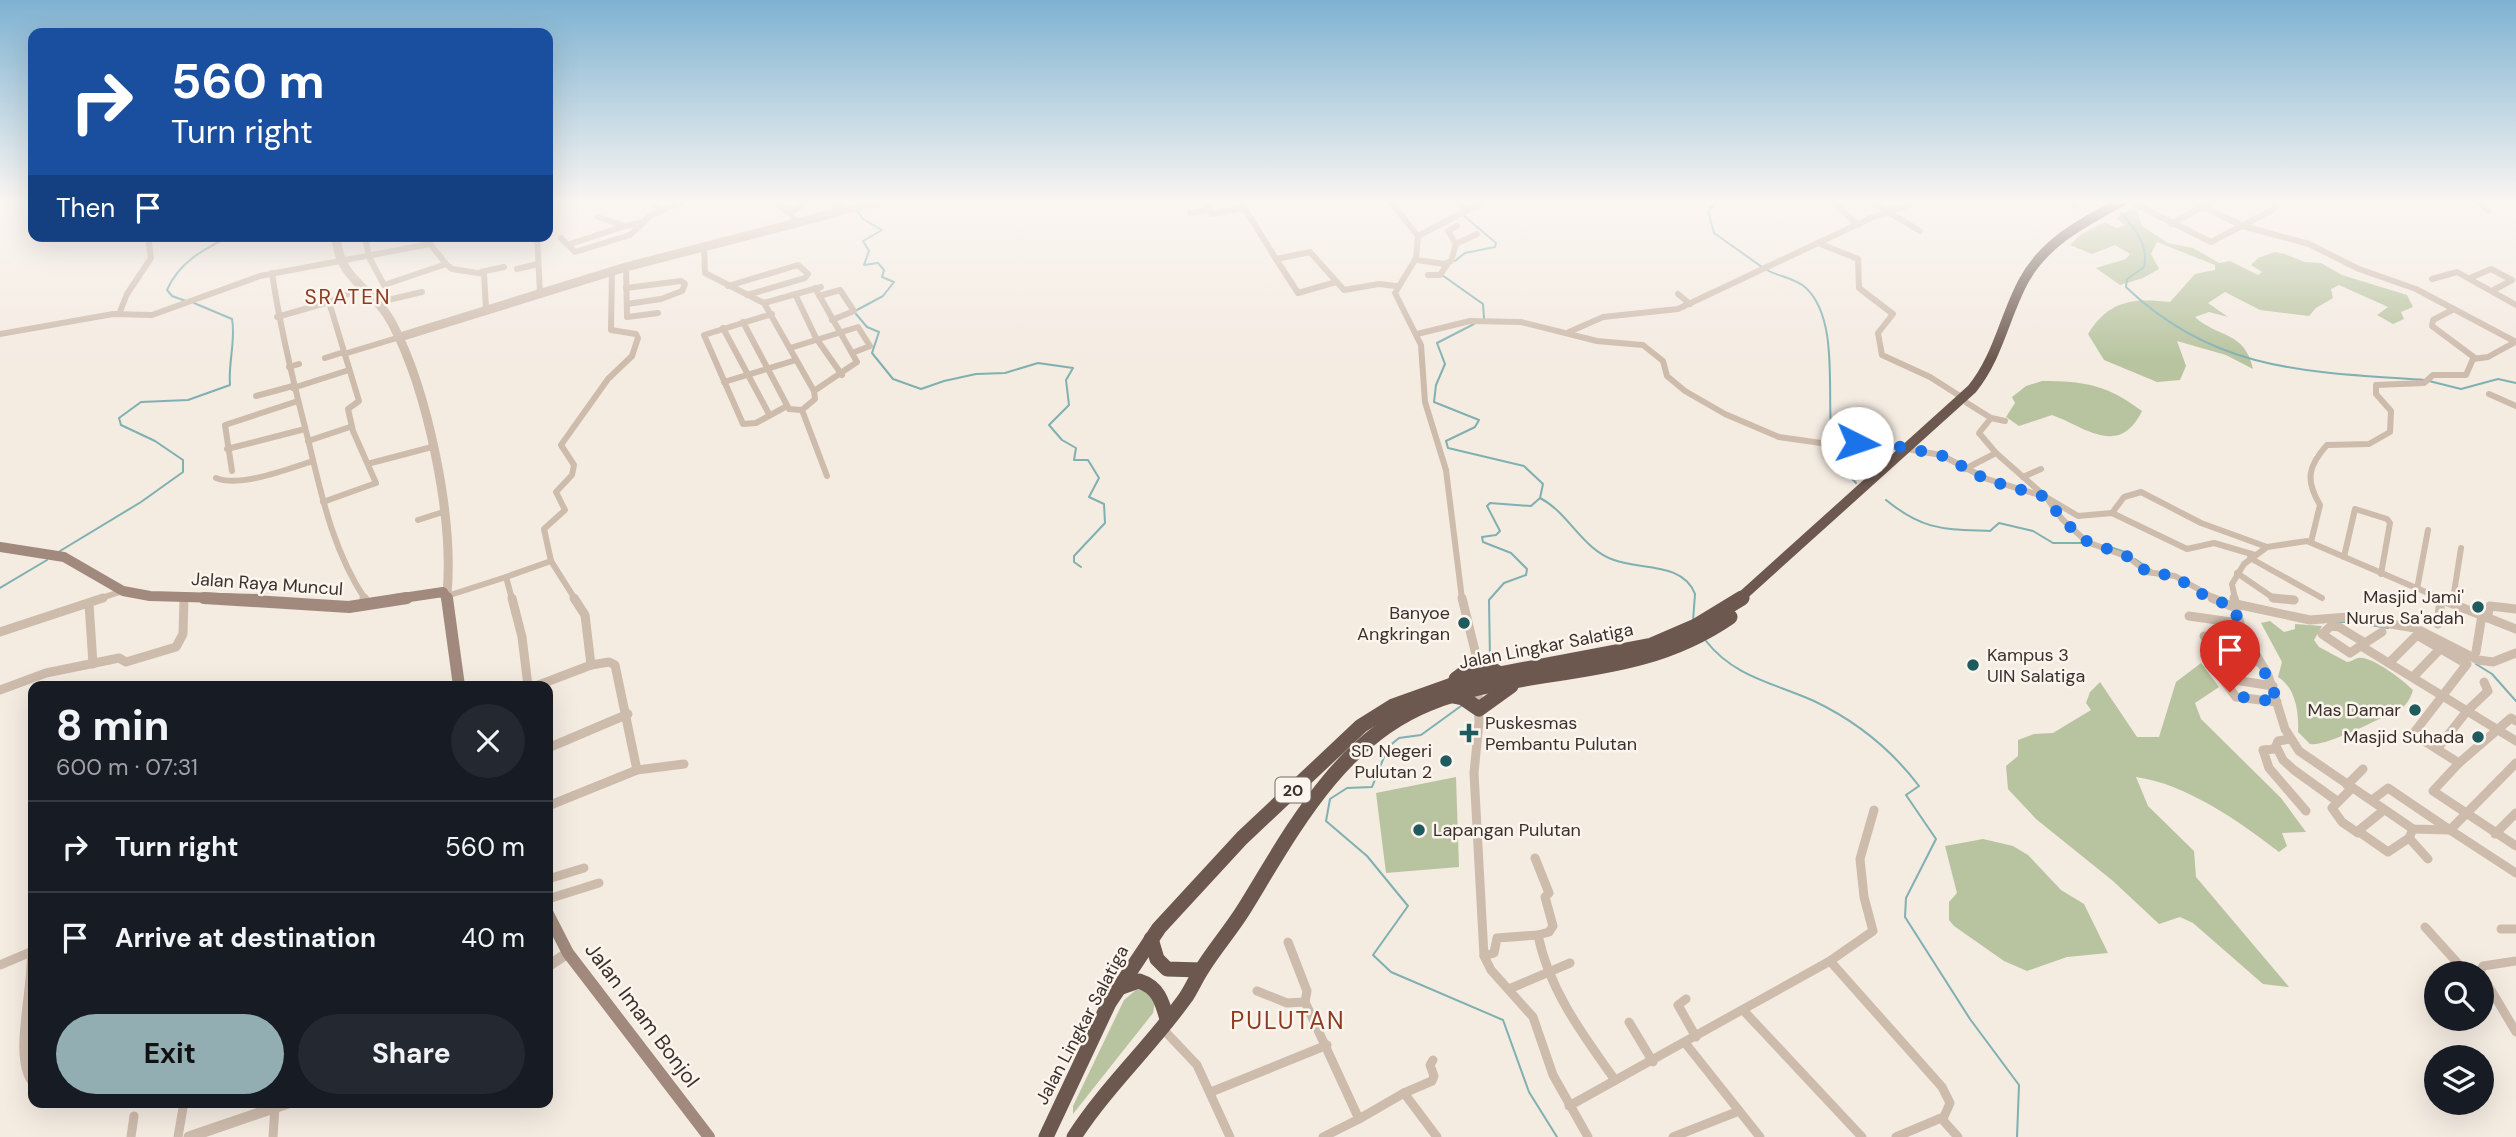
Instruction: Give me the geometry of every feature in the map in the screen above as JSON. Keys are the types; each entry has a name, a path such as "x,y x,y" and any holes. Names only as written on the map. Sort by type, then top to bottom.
{"highway":[{"name":"Jalan Lingkar Salatiga","path":"1476,683 1522,680 1619,663 1686,639 1767,589 1965,400 1998,363 2023,289 2054,254"},
{"name":"Jalan Lingkar Salatiga","path":"1045,1137 1119,988 1151,939 1206,872 1361,726 1385,708 1502,674 1655,649"},
{"path":"1502,674 1487,670 1479,662 1448,690 1479,709 1502,690 1522,680"},
{"name":"Jalan Lingkar Salatiga","path":"1074,1137 1090,1110 1187,996 1201,970 1314,801 1351,758 1396,720 1448,690"},
{"path":"1151,939 1157,962 1163,968 1183,972 1201,970"},
{"path":"1119,988 1139,981 1155,987 1161,995 1164,1023"}],"main road":[{"name":"Jalan Raya Muncul","path":"0,547 64,557 122,591 150,596 370,606 426,593 447,595"},
{"path":"447,595 458,681"},
{"name":"Jalan Imam Bonjol","path":"553,924 568,953 709,1137"}],"street":[{"path":"119,314 124,295 150,263 150,254"},
{"path":"338,254 339,261 360,289 379,302 400,337 432,447 443,512 449,576 447,595 551,561"},
{"path":"0,334 119,314 152,315 211,292 272,273 383,254"},
{"path":"438,254 452,269 481,272 504,267"},
{"path":"538,254 540,292"},
{"path":"325,358 540,292 676,254"},
{"path":"704,254 705,273 764,303 772,314 814,391 815,399 812,404 802,410 791,411 743,322"},
{"path":"1273,254 1298,293 1336,282"},
{"path":"1276,259 1300,254"},
{"path":"1312,254 1344,290 1379,284 1396,286"},
{"path":"1417,254 1417,260 1396,286 1398,300 1417,334 1425,365 1425,402 1434,422 1446,470 1463,605 1479,662 1476,683 1479,709 1474,773 1484,956 1491,970 1533,1017 1553,1075 1588,1137"},
{"path":"1428,275 1440,275 1455,254"},
{"path":"1569,332 1603,317 1659,313 1690,303 1793,254"},
{"path":"1846,254 1858,259 1859,288 1893,314 1878,333 1882,355 1930,376 1991,418 2005,421"},
{"path":"2328,254 2348,265 2409,286 2516,342"},
{"path":"369,257 384,285 446,264"},
{"path":"1417,260 1448,263"},
{"path":"517,269 538,264"},
{"path":"727,286 798,265 808,274 805,278 746,295"},
{"path":"626,267 627,329"},
{"path":"2470,278 2491,269 2512,281 2492,291"},
{"path":"591,665 585,615 551,561 544,529 565,510 556,492 572,475 574,465 561,445 608,379 632,356 638,344 635,334 611,330 612,271"},
{"path":"2432,279 2453,271 2516,305"},
{"path":"481,272 485,275 486,308"},
{"path":"272,273 293,387 338,554 370,606"},
{"path":"626,288 681,281 685,284 682,291 667,298 627,304"},
{"path":"764,303 818,287 819,296 857,364 814,391"},
{"path":"278,317 329,302 360,289"},
{"path":"819,296 841,290 854,311 832,320"},
{"path":"379,302 407,293 422,292"},
{"path":"795,294 816,338 842,374"},
{"path":"1678,294 1690,303"},
{"path":"323,502 376,484 371,463 366,453 357,446 350,427 348,410 359,401 329,302"},
{"path":"2454,309 2432,320 2431,324 2475,358 2488,357 2516,342"},
{"path":"627,317 658,313"},
{"path":"772,314 704,335 743,424 759,422 769,414 788,406"},
{"path":"1417,334 1470,321 1521,322 1597,341 1648,347 1663,360 1670,380 1712,408 1779,438 1912,450 1944,456 1998,484 2046,497 2062,519 2091,544 2129,557 2147,572 2175,576 2200,593 2235,606 2310,620 2348,617 2415,628 2475,661"},
{"path":"790,348 858,327 870,344 869,347 852,353"},
{"path":"723,328 769,414"},
{"path":"2311,541 2320,505 2310,485 2314,458 2327,445 2369,444 2390,432 2391,411 2376,394 2376,385 2427,380 2433,374 2466,375 2475,358"},
{"path":"724,382 796,360"},
{"path":"289,367 299,364"},
{"path":"256,396 349,370"},
{"path":"2489,394 2516,406"},
{"path":"232,471 225,425 298,401"},
{"path":"802,410 827,476"},
{"path":"1991,418 1979,433 1996,453 2046,497 2078,516 2112,513 2185,548 2218,544 2253,557 2322,598"},
{"path":"308,441 350,427"},
{"path":"227,449 305,429"},
{"path":"371,463 432,447"},
{"path":"1965,469 1996,453"},
{"path":"216,478 229,483 313,461"},
{"path":"2023,477 2040,469"},
{"path":"2112,513 2124,497 2141,492 2201,523 2267,547 2311,541 2441,600 2516,629"},
{"path":"2344,557 2356,509 2387,519 2390,523 2381,574"},
{"path":"418,520 443,512"},
{"path":"2417,589 2428,530"},
{"path":"2267,547 2237,573 2232,584 2238,624 2245,642 2273,686 2290,739 2299,751 2372,800 2411,833 2428,859"},
{"path":"2452,603 2461,548"},
{"path":"2237,573 2276,600 2294,600"},
{"path":"506,577 522,637 527,681"},
{"path":"0,632 122,591"},
{"path":"0,690 46,673 119,658 126,662 176,647 183,634 184,596"},
{"path":"2438,624 2441,600"},
{"path":"89,604 93,664"},
{"path":"2459,763 2413,734 2442,695 2475,661 2484,616 2490,606 2516,609"},
{"path":"2189,616 2238,624"},
{"path":"2382,632 2363,645 2350,653 2323,638 2328,628 2339,627 2363,645 2389,663 2516,741"},
{"path":"2389,663 2415,635 2475,661 2493,662 2516,653"},
{"path":"2204,636 2245,642"},
{"path":"2413,677 2441,648"},
{"path":"2205,656 2259,662"},
{"path":"549,681 591,665 609,662 615,665 628,714 637,770"},
{"path":"2273,686 2222,678 2236,696 2277,702"},
{"path":"2437,749 2467,711 2488,691 2484,682"},
{"path":"553,746 628,714"},
{"path":"2516,721 2511,718 2432,789 2465,814 2516,846"},
{"path":"2275,749 2278,741 2290,739"},
{"path":"2275,749 2294,770 2337,801"},
{"path":"2275,749 2263,750 2269,768 2306,811"},
{"path":"2363,769 2337,801 2333,811 2345,825 2386,853 2411,833 2450,830 2516,763"},
{"path":"553,804 637,770 684,764"},
{"path":"2372,800 2388,788 2516,873"},
{"path":"1569,1106 1686,1044 1867,938 1873,930 1864,897 1860,859 1874,810"},
{"path":"2358,833 2384,810"},
{"path":"2495,834 2516,813"},
{"path":"1484,956 1494,953 1497,938 1538,935 1549,932 1553,926 1545,897 1549,893 1535,858"},
{"path":"553,877 584,867"},
{"path":"553,897 598,883"},
{"path":"2425,927 2456,961"},
{"path":"2501,929 2516,929"},
{"path":"1538,935 1541,957 1576,1020 1615,1080"},
{"path":"1288,942 1307,991 1305,1002 1359,1119"},
{"path":"0,965 28,953"},
{"path":"553,963 568,953"},
{"path":"1830,961 1935,1076 1950,1103 1943,1119"},
{"path":"2494,964 2516,961"},
{"path":"1509,989 1570,963"},
{"path":"1257,991 1287,1003 1305,1002"},
{"path":"2494,996 2516,1032"},
{"path":"1686,999 1678,1005 1696,1037"},
{"path":"1743,1010 1862,1137"},
{"path":"28,1019 23,1064 28,1078"},
{"path":"1164,1023 1197,1065 1230,1137"},
{"path":"1629,1023 1653,1062"},
{"path":"1686,1044 1760,1137"},
{"path":"1211,1092 1327,1045"},
{"path":"1323,1137 1434,1079 1430,1065 1433,1060"},
{"path":"1404,1093 1437,1137"},
{"path":"178,1137 183,1108"},
{"path":"189,1137 267,1108"},
{"path":"273,1137 275,1108"},
{"path":"1673,1137 1697,1125 1739,1111"},
{"path":"131,1137 134,1116"},
{"path":"1896,1137 1937,1118 1943,1119 1958,1137"}],"green space":[{"path":"2130,254 2151,254 2159,269 2143,278 2120,285 2096,268 2126,259"},
{"path":"2187,254 2204,254 2219,263 2230,261 2258,275 2262,272 2251,265 2258,258 2269,254 2285,254 2305,262 2321,263 2342,275 2407,295 2413,307 2401,312 2404,319 2393,324 2377,315 2388,307 2339,285 2331,289 2333,298 2316,308 2309,316 2260,310 2225,292 2208,303 2228,317 2209,312 2195,317 2237,341 2244,348 2253,369 2226,355 2177,341 2186,366 2180,380 2157,382 2104,360 2088,334 2104,314 2133,301 2170,302 2195,274 2215,270 2215,265"},
{"path":"2042,381 2095,386 2118,395 2142,411 2133,425 2123,433 2112,436 2089,431 2052,415 2019,426 2006,417 2015,403 2012,397 2026,386"},
{"path":"2270,621 2284,632 2295,629 2295,624 2322,626 2314,640 2319,647 2347,662 2364,658 2379,664 2413,690 2408,700 2401,708 2355,730 2328,741 2310,744 2298,732 2293,694 2278,677 2282,662 2261,623"},
{"path":"2201,663 2219,687 2195,703 2201,719 2281,798 2306,832 2282,833 2287,846 2279,852 2229,816 2193,796 2174,787 2136,777 2148,806 2194,851 2196,877 2289,987 2263,984 2193,923 2180,917 2159,924 2113,881 2036,819 2008,789 2006,766 2018,756 2018,740 2034,734 2053,733 2091,710 2086,703 2090,692 2100,682 2137,737 2159,737 2176,682"},
{"name":"Lapangan Pulutan","path":"1456,777 1459,867 1386,873 1376,793"},
{"path":"1983,839 2013,846 2028,855 2061,890 2084,904 2108,953 2067,957 2027,971 2004,961 1954,926 1949,920 1949,902 1957,893 1945,846"},
{"path":"1143,989 1155,1002 1153,1013 1073,1114 1073,1106 1124,1000 1136,990"}],"waterway":[{"path":"186,301 172,296 167,290 178,272 198,254"},
{"path":"857,310 883,296 894,282 882,277 884,270 878,263 864,265 868,254"},
{"path":"1455,261 1464,254"},
{"path":"1744,254 1762,267"},
{"path":"2144,254 2144,267 2127,279 2126,287 2159,315 2194,336 2229,352 2302,369 2424,380"},
{"path":"1767,270 1806,288 1817,302 1824,319 1828,339 1832,440"},
{"path":"1442,275 1483,304 1484,318"},
{"path":"60,551 141,502 183,472 183,460 155,441 121,425 119,418 141,402 188,400 230,385 232,319 194,303"},
{"path":"856,314 867,327 879,332 872,353 893,379 921,389 944,381 976,374 1005,373 1038,363 1073,368 1066,380 1069,405 1049,425 1062,440 1076,448 1074,460 1088,460 1099,478 1089,497 1104,504 1105,523 1074,556 1074,562 1081,567"},
{"path":"1474,324 1437,343 1445,364 1436,385 1434,402 1479,420 1475,427 1446,441 1448,448 1524,466 1543,484 1540,498"},
{"path":"2429,381 2461,389 2498,379 2516,383"},
{"path":"1834,446 1846,472 1856,483"},
{"path":"1490,659 1489,600 1504,583 1526,575 1527,569 1511,553 1483,542 1482,537 1496,535 1500,531 1487,506 1490,503 1531,506 1540,498"},
{"path":"1540,498 1559,512 1584,540 1603,555 1681,577 1695,594 1693,621"},
{"path":"1886,500 1912,518 1935,526 1990,531 1999,523 2033,531 2053,543 2084,543"},
{"path":"2104,545 2125,552"},
{"path":"2135,559 2151,570"},
{"path":"0,588 47,560"},
{"path":"2335,622 2350,622"},
{"path":"2359,623 2388,628"},
{"path":"1706,641 1717,653 1742,671 1814,701 1858,727 1885,748 1919,786 1906,795 1936,839 1906,898 1905,917 1970,1019 2019,1085 2017,1137"},
{"path":"2476,664 2492,674 2516,701"},
{"path":"1461,706 1421,735 1399,738 1388,747 1372,787 1347,788 1330,799 1326,821 1367,856 1408,906 1373,955 1391,972 1503,1020 1529,1092 1557,1137"}],"place":[{"name":"Masjid Jami' Nurus Sa'adah","path":"2478,607"},
{"name":"Banyoe Angkringan","path":"1464,623"},
{"name":"Kampus 3 UIN Salatiga","path":"1973,665"},
{"name":"Mas Damar","path":"2415,710"},
{"name":"Puskesmas Pembantu Pulutan","path":"1469,733"},
{"name":"Masjid Suhada","path":"2478,737"},
{"name":"SD Negeri Pulutan 2","path":"1446,761"},
{"name":"Lapangan Pulutan","path":"1419,830"}],"district":[{"name":"SRATEN","path":"348,297"},
{"name":"PULUTAN","path":"1288,1020"}],"route":[{"path":"1857,443 1909,448 1916,452 1944,456 1987,480 2046,497 2062,519 2084,540 2129,557 2147,572 2175,576 2200,593 2235,608 2242,638 2273,686 2277,702 2236,696 2230,692"}]}
